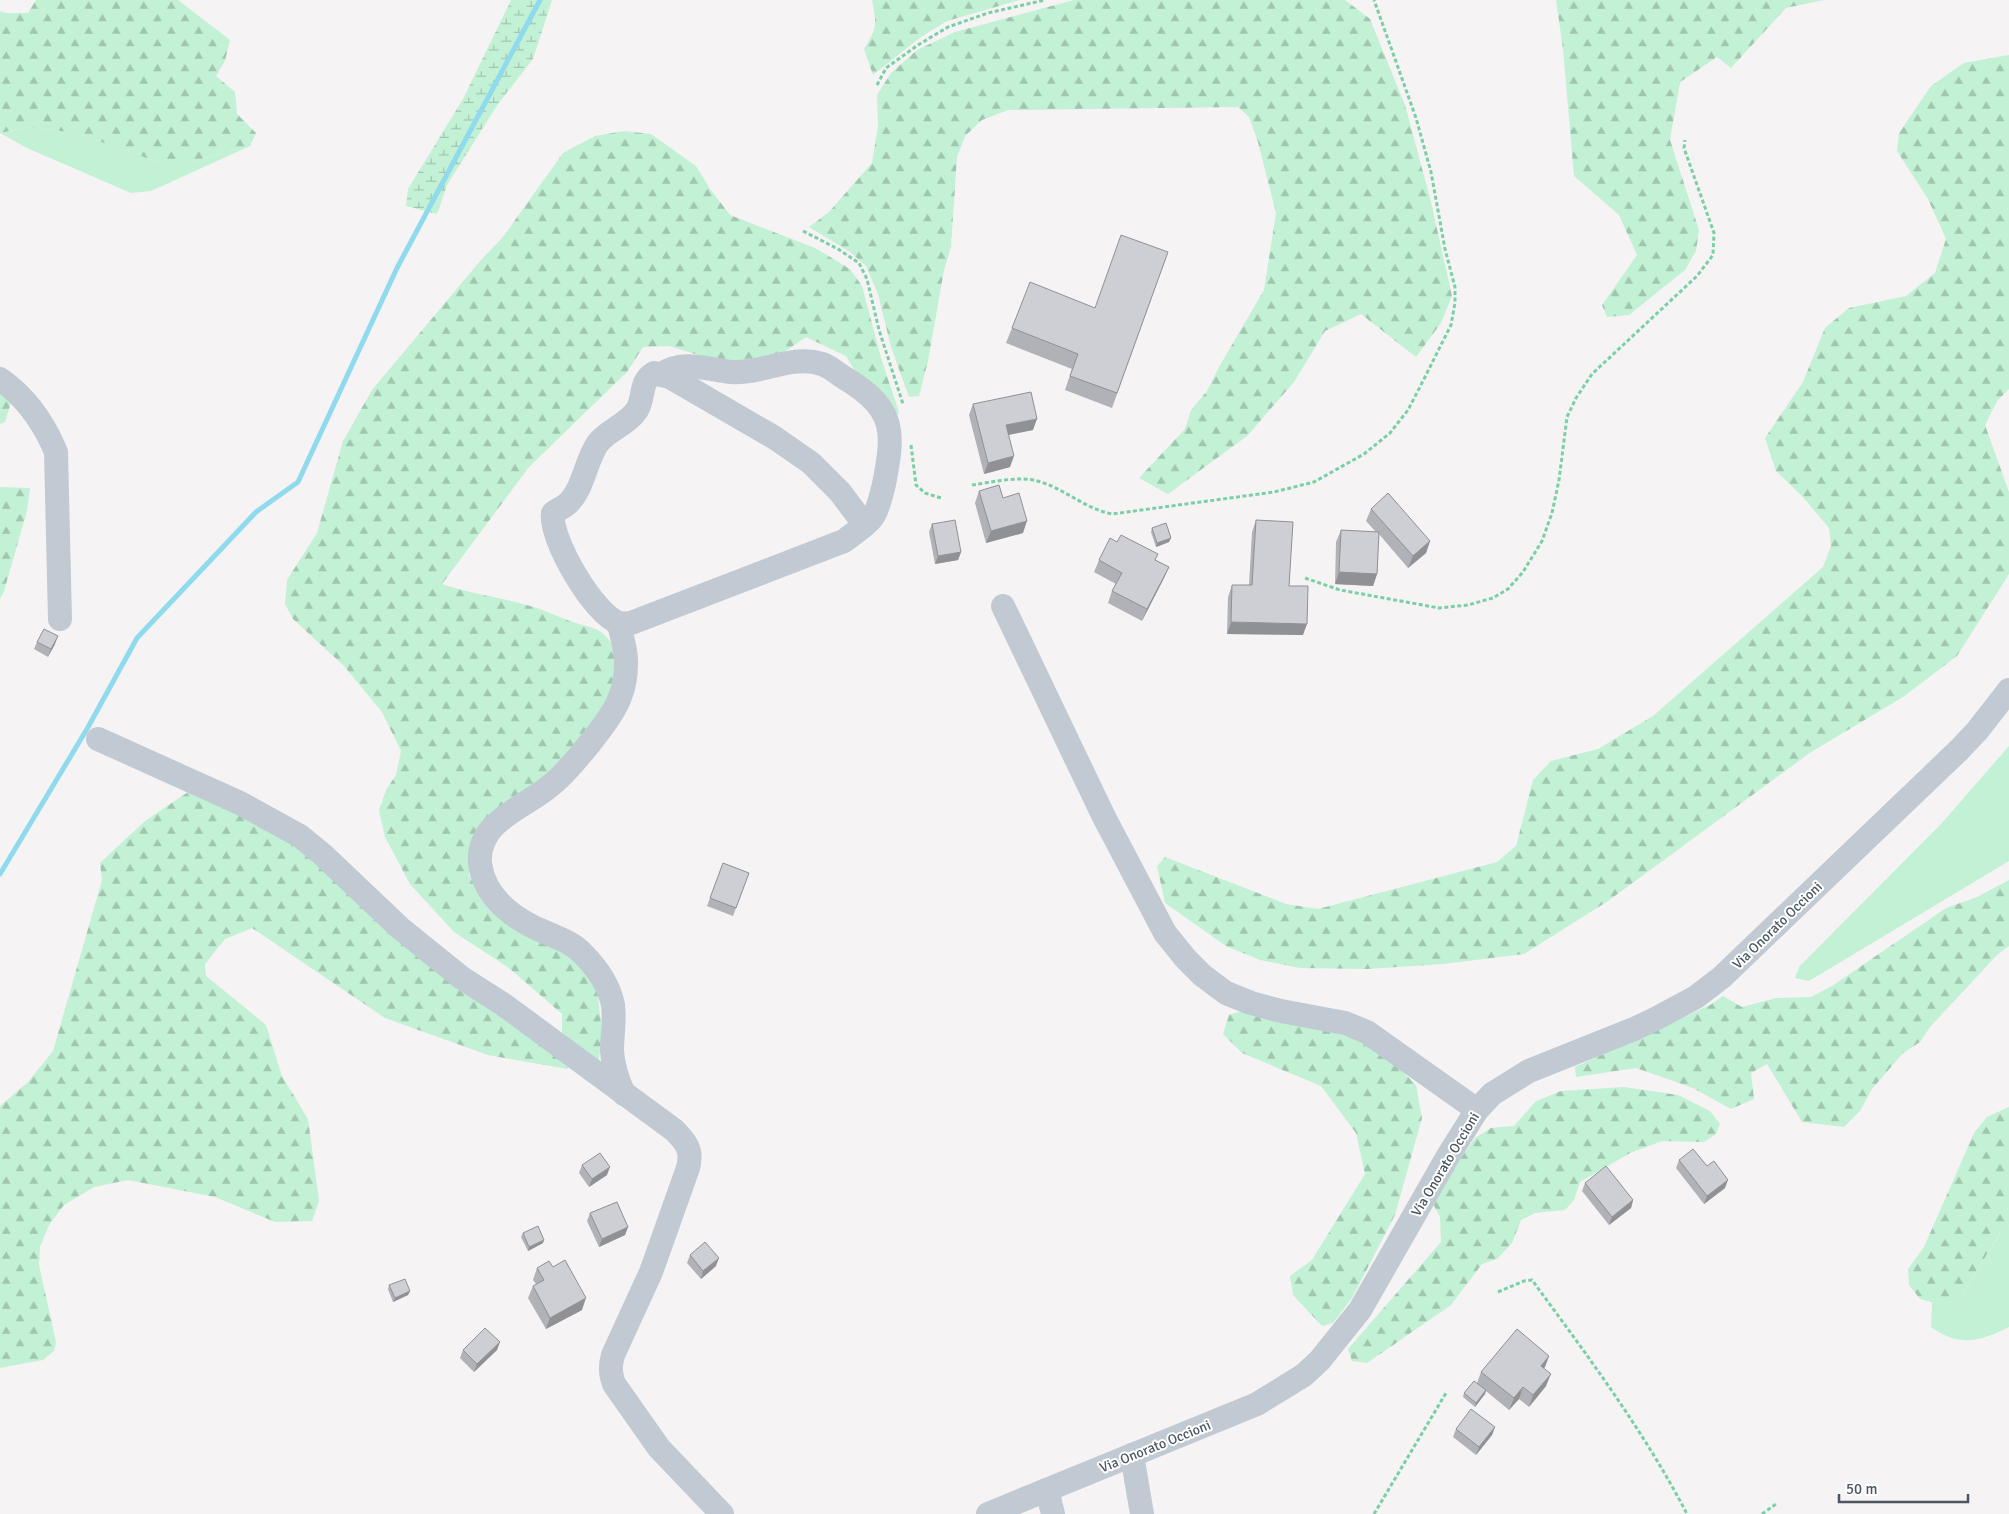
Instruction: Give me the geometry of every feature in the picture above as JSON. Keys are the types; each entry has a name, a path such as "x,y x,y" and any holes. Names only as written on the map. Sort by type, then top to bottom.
{"street":[{"path":"662,374 674,367 693,366 732,372 749,372 802,360 822,364 855,385 871,398 885,416 890,435 890,451 882,493 872,519 844,541 631,623 619,623 586,592 565,556 552,520 553,513 567,504 576,491 591,456 600,441 636,411 641,400 643,384 648,376 654,373 662,374 775,438 811,463 840,492 864,524"},
{"path":"0,379 26,402 47,431 56,452 60,619"},
{"path":"1003,606 1104,817 1165,933 1186,959 1202,975 1226,992 1259,1005 1345,1023 1367,1032 1477,1110"},
{"path":"619,623 627,663 620,698 614,710 574,762 550,786 504,816 489,830 484,839 480,857 483,874 488,886 504,907 522,922 569,942 582,952 602,977 613,1005 612,1051 618,1081 624,1094"},
{"name":"Via Onorato Occioni","path":"988,1514 1257,1404 1287,1387 1320,1360 1365,1302 1448,1156 1477,1110 1492,1094 1529,1071 1641,1026 1696,997 1722,977 1959,750 1977,731 2009,690"},
{"path":"98,739 240,803 300,836 322,854 400,928 462,978 504,1005 685,1140 690,1150 691,1158 651,1272 613,1355 610,1374 614,1384 659,1448 722,1514"},
{"path":"1132,1455 1142,1514"},
{"path":"1047,1490 1053,1514"}],"path":[{"path":"876,85 886,68 918,45 948,27 988,13 1045,0"},
{"path":"972,485 1015,479 1041,482 1097,511 1112,514 1274,492 1314,482 1364,454 1390,433 1408,410 1451,325 1455,303 1455,287 1416,118 1374,0"},
{"path":"1305,578 1340,590 1439,608 1468,605 1493,598 1508,589 1523,572 1542,541 1552,513 1568,417 1576,398 1592,374 1697,276 1713,255 1714,233 1684,148 1685,140"},
{"path":"802,232 838,249 859,263 867,279 879,330 904,410"},
{"path":"910,439 916,485 925,493 941,498"},
{"path":"1498,1292 1524,1281 1532,1280 1604,1379 1676,1492 1687,1514"},
{"path":"1374,1514 1446,1393"},
{"path":"1762,1514 1776,1504"}],"green space":[{"path":"36,0 178,0 230,40 225,61 216,76 235,92 237,114 256,133 250,146 187,163 161,163 76,133 29,127 0,133 0,11 6,13 28,13"},
{"path":"511,0 552,0 533,59 498,104 447,185 437,214 406,206 408,189 463,99"},
{"path":"872,0 1020,0 947,21 921,37 873,75 864,49 875,26"},
{"path":"1074,0 1345,0 1370,19 1405,105 1431,202 1452,296 1441,323 1416,357 1361,314 1325,331 1294,382 1247,436 1168,494 1139,478 1185,429 1191,410 1207,391 1264,290 1276,213 1258,142 1249,117 1238,107 1008,110 982,120 965,136 957,157 951,247 944,270 928,361 919,396 909,397 891,347 878,294 866,266 850,252 809,227 829,212 872,163 878,126 877,95 891,73 917,50 955,32"},
{"path":"1556,0 1824,0 1786,8 1731,68 1717,57 1680,82 1670,140 1699,230 1696,251 1685,270 1629,315 1607,317 1602,305 1637,255 1619,215 1574,176 1563,49"},
{"path":"2009,55 2009,389 1997,401 1985,425 2009,492 2009,574 1957,656 1903,697 1811,752 1608,901 1524,954 1443,964 1367,969 1300,968 1260,960 1226,946 1165,903 1157,866 1165,857 1286,904 1318,909 1497,862 1516,846 1533,780 1551,761 1598,749 1653,716 1823,567 1831,546 1829,528 1803,497 1776,471 1765,438 1803,382 1825,328 1849,308 1906,296 1935,273 1946,239 1928,199 1897,151 1899,133 1931,86 1964,63"},
{"path":"29,127 76,133 161,163 187,163 250,146 151,191 131,193 27,148 0,133"},
{"path":"624,131 651,134 696,166 710,189 730,215 815,248 850,269 862,286 882,361 899,412 894,421 863,385 846,356 806,337 761,368 721,362 669,346 643,347 627,372 529,467 442,584 529,606 595,629 601,632 616,655 614,682 599,712 575,743 547,773 473,839 469,875 482,899 515,926 577,960 597,988 602,1032 598,1068 562,1032 562,1014 509,968 454,932 410,884 385,837 379,810 386,790 396,775 401,751 382,712 344,666 293,619 285,604 287,580 317,533 343,441 372,390 481,260 503,237 563,153 595,136"},
{"path":"0,383 12,399 5,422 0,424"},
{"path":"0,487 30,488 27,511 0,599"},
{"path":"2009,746 2009,861 1809,981 1795,978 1799,967 1942,823"},
{"path":"194,788 274,827 572,1061 567,1069 488,1055 385,1018 252,928 225,939 205,964 206,976 266,1025 282,1076 308,1119 319,1201 312,1221 275,1222 215,1197 128,1180 94,1187 64,1205 49,1225 40,1247 39,1265 56,1342 54,1351 43,1360 0,1368 0,1106 28,1082 53,1051 102,880 100,863 145,821"},
{"path":"2009,880 2009,946 1997,955 1930,1027 1920,1042 1903,1053 1872,1089 1860,1111 1844,1127 1802,1122 1767,1064 1751,1073 1754,1099 1731,1109 1693,1088 1636,1068 1576,1077 1575,1067 1710,1005 1723,996 1742,1007 1776,998 1811,997 1832,986 1946,908 1977,897"},
{"path":"1247,1009 1314,1025 1378,1047 1416,1085 1422,1118 1395,1215 1352,1298 1333,1323 1322,1326 1293,1295 1290,1276 1312,1260 1365,1174 1356,1133 1321,1086 1242,1053 1223,1034 1229,1015"},
{"path":"1624,1087 1678,1095 1710,1111 1720,1124 1716,1134 1704,1142 1662,1141 1630,1153 1580,1182 1574,1200 1565,1210 1535,1213 1521,1220 1512,1243 1497,1259 1482,1264 1451,1305 1367,1363 1352,1361 1348,1349 1441,1242 1440,1217 1431,1200 1475,1138 1491,1128 1514,1126 1536,1101 1561,1091"},
{"path":"2009,1107 2009,1225 2000,1233 1954,1308 1920,1299 1909,1285 1908,1269 1924,1247 1974,1133 1987,1117"},
{"path":"2009,1225 2009,1327 1979,1339 1960,1340 1951,1338 1931,1327 1932,1302 1954,1308 2001,1232"}],"building":[{"path":"1121,235 1168,252 1117,393 1070,376 1078,354 1012,328 1030,282 1095,308"},
{"path":"1031,392 1037,419 1006,425 1014,456 988,463 973,404"},
{"path":"999,485 1003,498 1019,493 1027,521 991,531 979,491"},
{"path":"1388,493 1430,541 1413,556 1371,509"},
{"path":"955,520 961,552 938,556 932,524"},
{"path":"1256,520 1293,522 1289,586 1308,586 1307,624 1231,622 1232,585 1252,585"},
{"path":"1166,523 1171,538 1157,543 1152,528"},
{"path":"1341,530 1379,532 1377,574 1339,572"},
{"path":"1121,535 1158,554 1155,560 1169,567 1147,609 1112,591 1122,573 1099,560 1110,538 1117,542"},
{"path":"44,629 58,636 51,649 37,642"},
{"path":"723,863 749,873 736,908 710,898"},
{"path":"1693,1149 1707,1166 1714,1161 1728,1180 1707,1196 1679,1160"},
{"path":"600,1153 610,1167 592,1179 582,1165"},
{"path":"1606,1166 1633,1200 1612,1217 1585,1183"},
{"path":"617,1202 628,1227 602,1239 590,1213"},
{"path":"538,1226 544,1240 529,1247 523,1233"},
{"path":"705,1242 719,1258 703,1271 690,1255"},
{"path":"565,1260 586,1298 550,1318 533,1286 544,1280 537,1268 549,1261 553,1267"},
{"path":"405,1279 410,1291 395,1298 389,1285"},
{"path":"485,1328 500,1342 477,1364 463,1350"},
{"path":"1517,1329 1549,1356 1541,1366 1551,1374 1533,1395 1523,1387 1514,1398 1481,1372"},
{"path":"1474,1381 1486,1390 1476,1403 1464,1393"},
{"path":"1471,1409 1495,1427 1479,1447 1456,1429"}],"waterway":[{"path":"0,874 87,729 137,638 256,512 298,482 397,268 540,0"}]}
